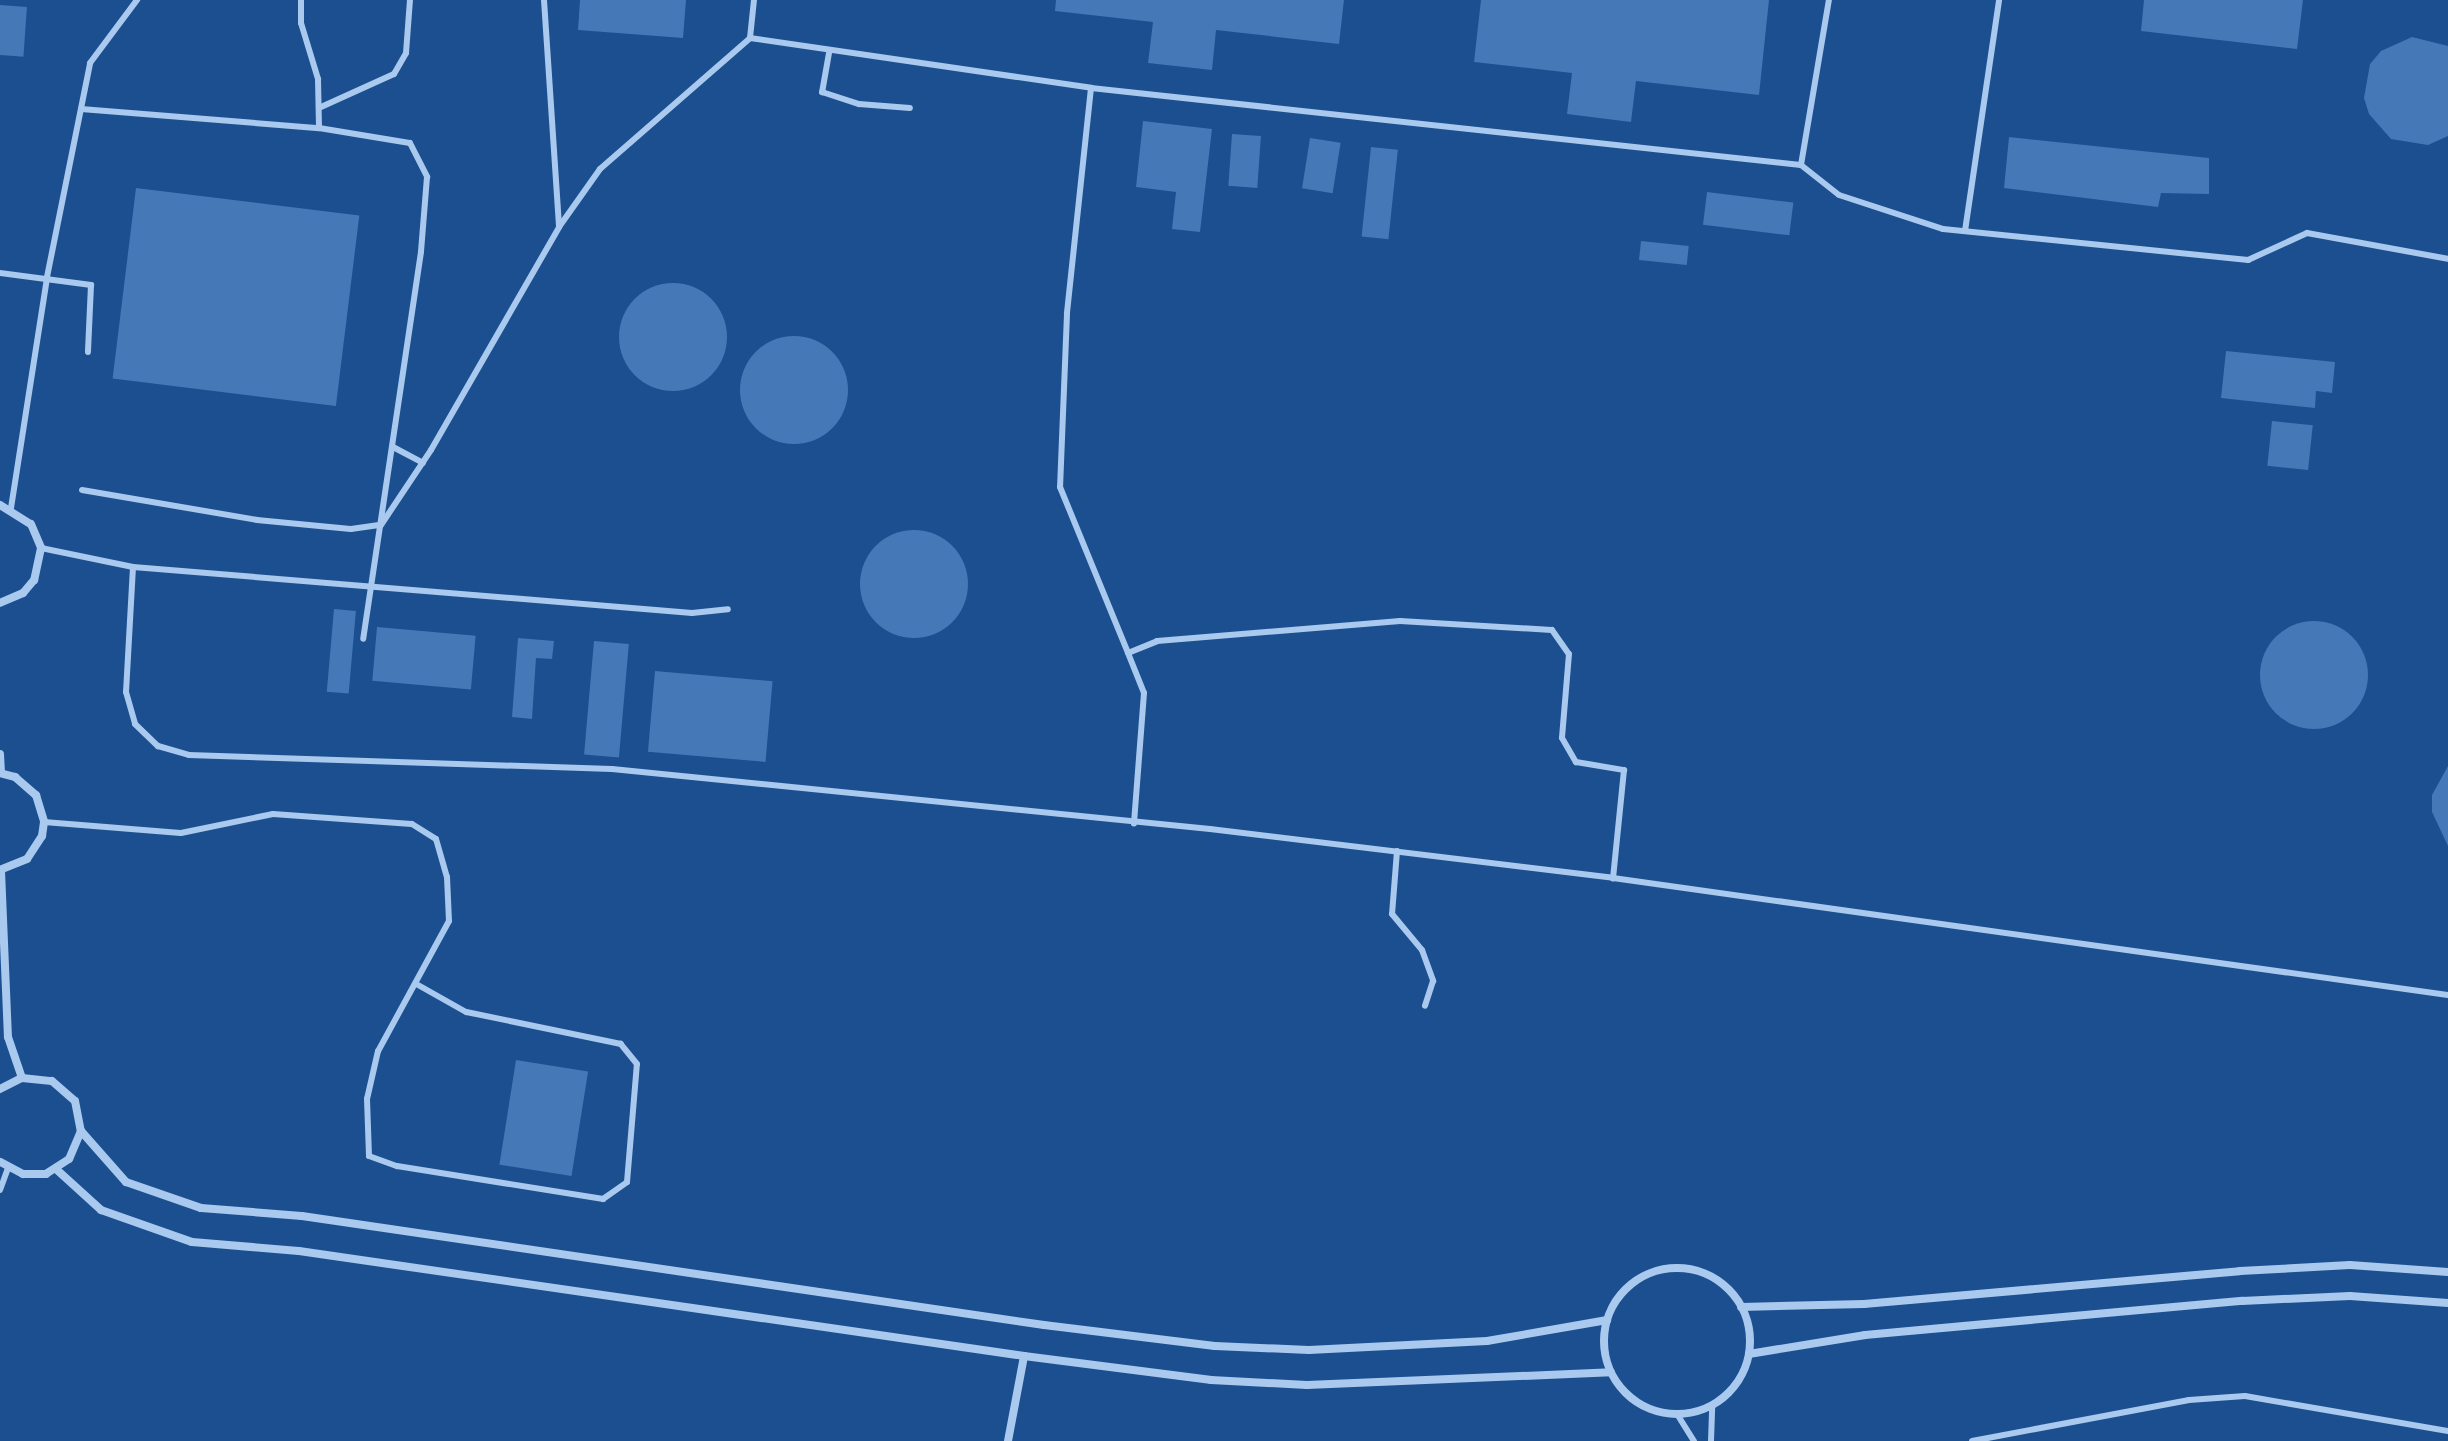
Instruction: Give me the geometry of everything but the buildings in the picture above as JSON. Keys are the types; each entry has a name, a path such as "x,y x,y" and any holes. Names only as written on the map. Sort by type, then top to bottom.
{"street":[{"path":"0,505 11,508 31,524 41,548 34,580 23,593 0,603"},
{"path":"0,754 0,773 15,777 36,795 44,822 36,849 27,859 1,870 8,1037 22,1078"},
{"path":"0,1087 22,1078 52,1081 65,1089 81,1115 77,1146 56,1169 34,1175 4,1165"},
{"path":"81,1131 126,1182 201,1208 302,1216 1044,1325 1215,1346 1309,1350 1487,1341 1607,1320"},
{"path":"56,1169 101,1210 192,1242 299,1251 1024,1356 1211,1380 1307,1385 1611,1372"},
{"path":"1741,1307 1864,1304 2240,1271 2350,1265 2448,1272"},
{"path":"1670,1269 1711,1277 1741,1307 1749,1330 1749,1354 1740,1379 1712,1405 1677,1414 1643,1406 1611,1372 1604,1347 1607,1320 1630,1285 1670,1269"},
{"path":"1749,1354 1865,1335 2242,1301 2350,1296 2448,1303"},
{"path":"1008,1441 1024,1356"}],"lane":[{"path":"11,508 47,277 90,63 137,0"},
{"path":"301,0 301,23 321,107 319,128"},
{"path":"321,107 394,74 406,53 410,0"},
{"path":"544,0 559,227"},
{"path":"82,490 257,520 351,529 381,525 423,463 559,227 600,169 750,38 754,0"},
{"path":"1801,165 1829,0"},
{"path":"1965,231 1999,0"},
{"path":"750,38 829,53 1091,88 1801,165 1839,195 1965,231 2248,260 2307,233 2448,259"},
{"path":"829,53 822,92 859,104 910,108"},
{"path":"1091,88 1067,314 1060,487 1144,693 1134,824"},
{"path":"81,109 319,128 410,143 427,177 374,585 363,639"},
{"path":"0,273 91,285 88,352"},
{"path":"393,447 423,463"},
{"path":"41,548 133,567 692,613 728,609"},
{"path":"133,567 129,703 135,724 158,746 189,755 612,769 1397,851 1613,878 2448,995"},
{"path":"1128,653 1157,641 1400,621 1552,630 1569,654 1562,738 1576,762 1624,770 1613,878"},
{"path":"44,822 181,833 273,814 412,824 436,839 447,877 449,921 418,985 378,1051 367,1099 369,1156 397,1166 603,1199 627,1182 637,1064 621,1044 466,1012 418,985"},
{"path":"1397,851 1392,914 1422,950 1433,981 1425,1006"},
{"path":"0,1190 4,1165"},
{"path":"1972,1441 2189,1400 2245,1396 2448,1431"},
{"path":"1711,1441 1712,1405"},
{"path":"1677,1414 1694,1441"}]}
